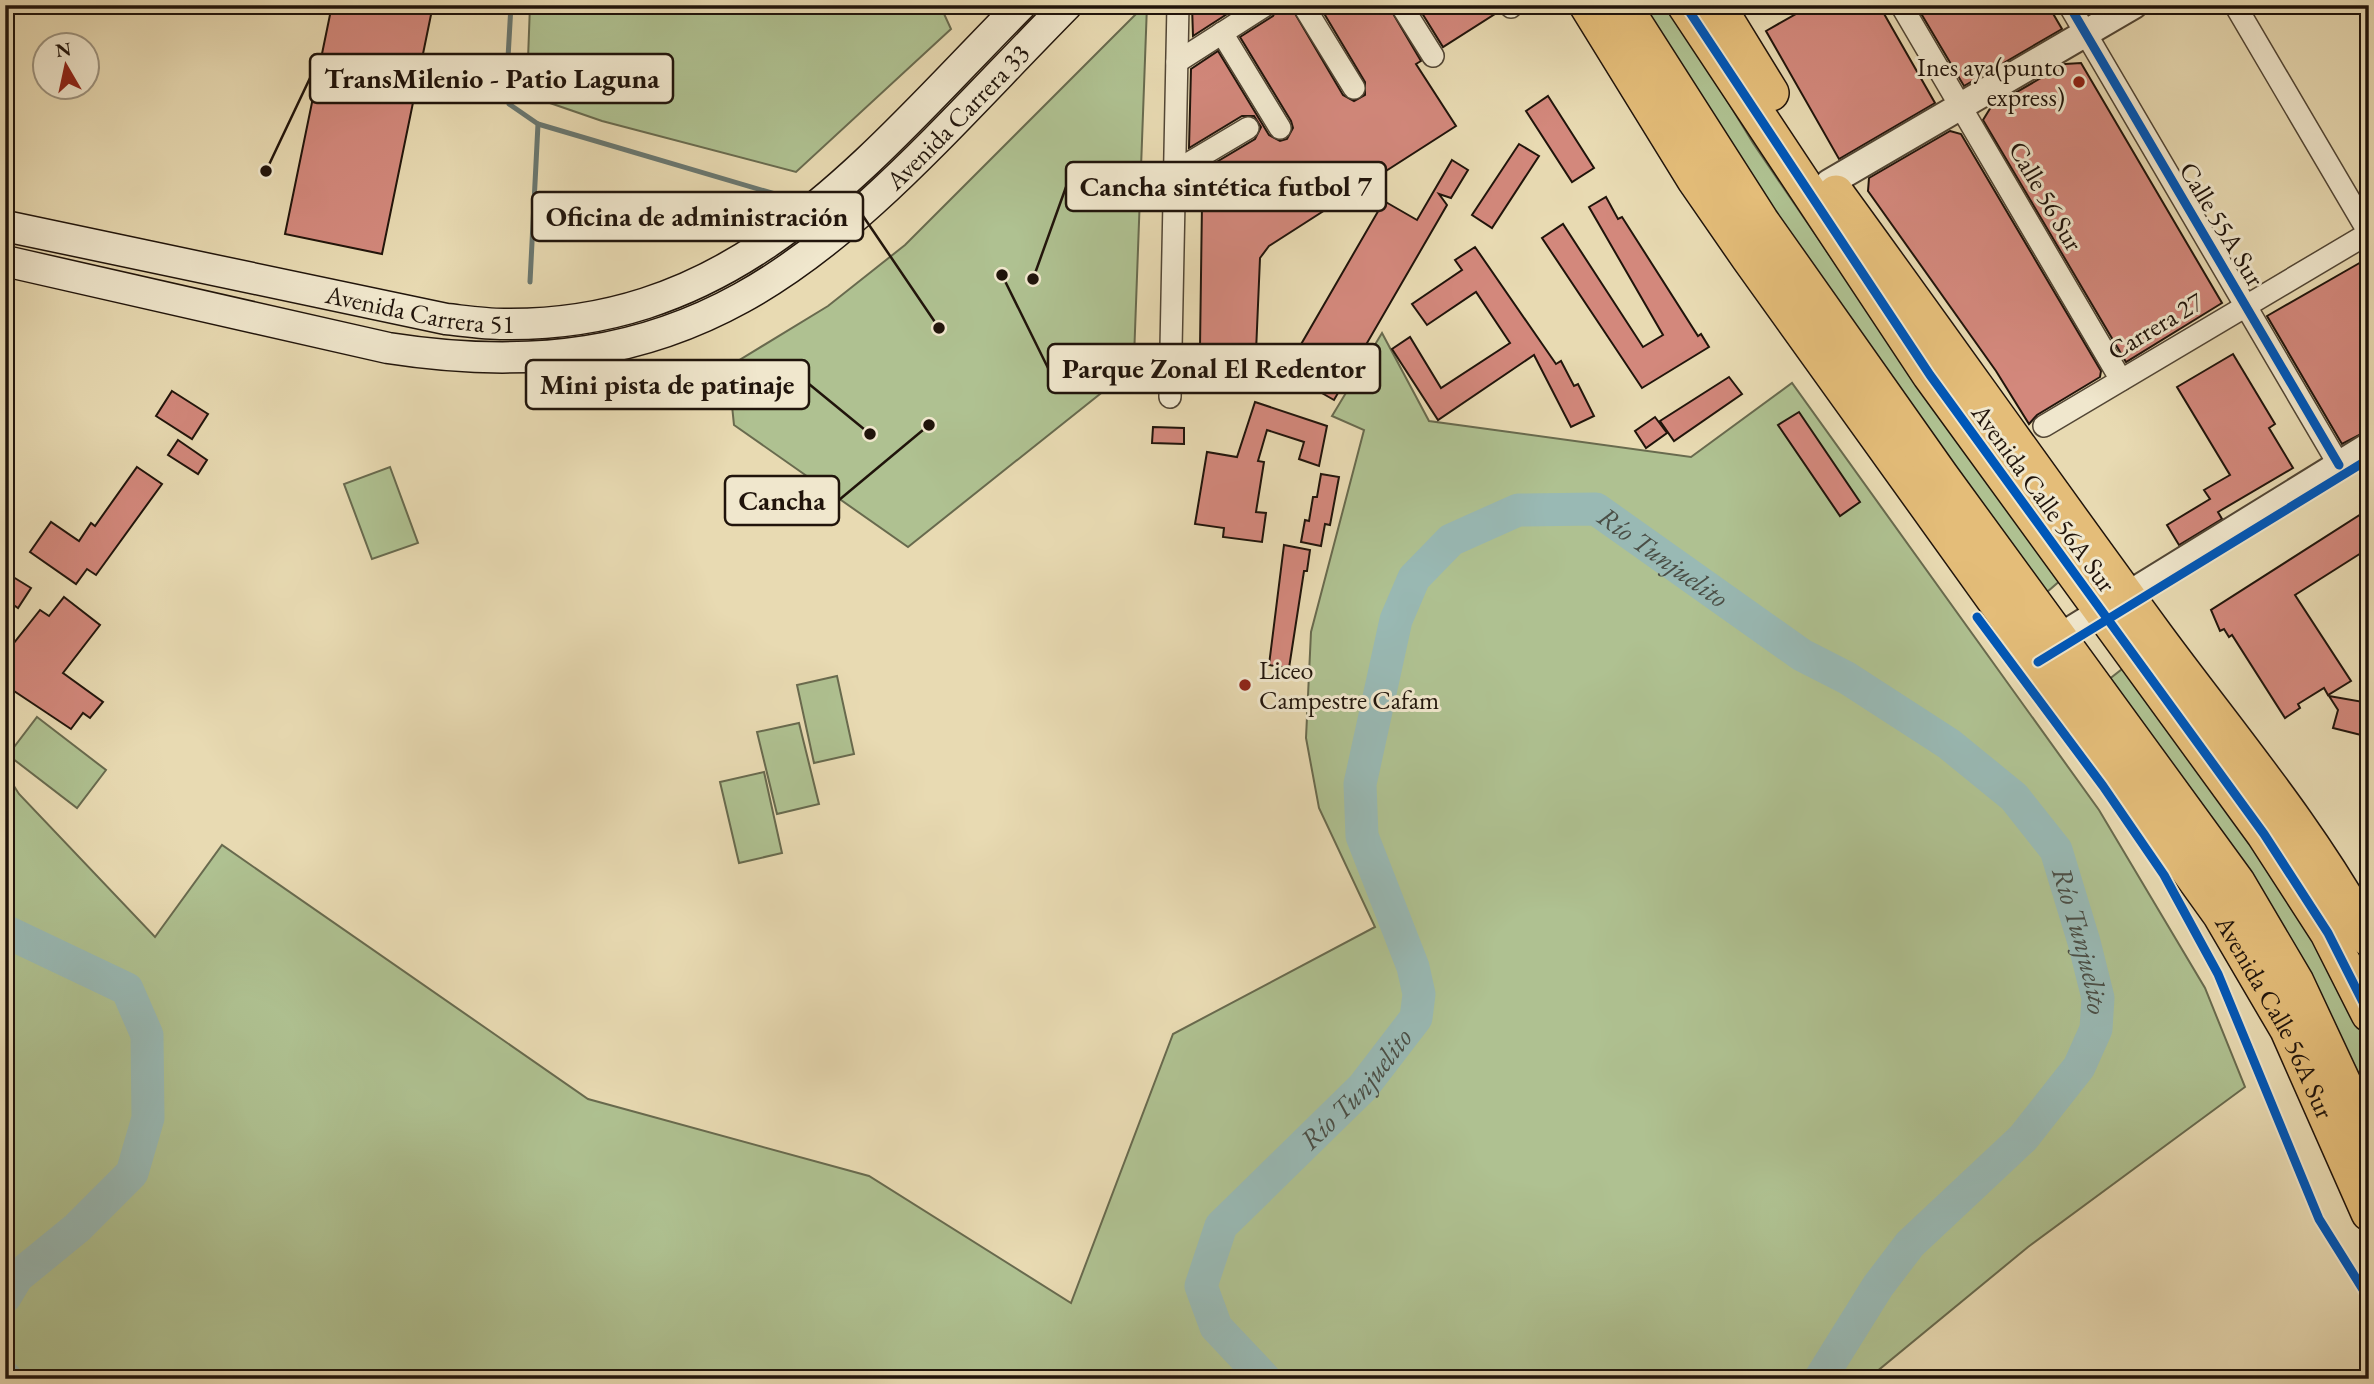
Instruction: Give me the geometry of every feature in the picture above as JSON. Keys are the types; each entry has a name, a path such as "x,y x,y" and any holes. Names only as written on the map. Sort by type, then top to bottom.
{"highway":[{"name":"Avenida Calle 56A Sur","path":"1587,5 1695,180 2220,914 2288,1030 2361,1183 2369,1213"},
{"name":"Avenida Calle 56A Sur","path":"1623,5 1761,221 2058,638 2237,882 2276,944 2327,1043 2369,1138"},
{"name":"Avenida Calle 56A Sur","path":"1685,5 1930,375 2113,603 2298,825 2369,939"},
{"name":"Avenida Calle 56A Sur","path":"1717,5 1829,183 1998,415 2113,603 2313,910 2369,1014"},
{"path":"1784,307 1880,389"},
{"path":"1930,375 1998,415"},
{"path":"2298,825 2313,910"}],"main road":[{"name":"Avenida Carrera 33","path":"814,211 1021,5"},
{"name":"Avenida Carrera 33","path":"745,298 787,272 853,222 1067,5"},
{"name":"Avenida Carrera 51","path":"5,226 388,308 446,319 504,324 559,321 618,310 688,288 762,249 814,211"},
{"name":"Avenida Carrera 51","path":"5,261 388,348 442,356 490,359 536,358 635,342 706,318 745,298"}],"street":[{"path":"1170,397 1178,5"},
{"path":"1177,62 1266,5"},
{"path":"1303,5 1354,88"},
{"path":"1401,5 1433,56"},
{"name":"Calle 56 Sur","path":"1901,5 2121,380"},
{"name":"Calle 55A Sur","path":"2069,5 2339,465"},
{"path":"1829,183 2134,5"},
{"path":"2235,5 2369,233"},
{"path":"1222,33 1280,128"},
{"path":"1174,172 1248,128"},
{"name":"Carrera 27","path":"2044,426 2245,304 2369,233"},
{"path":"2058,638 2369,446"}],"green space":[{"path":"530,5 940,5 951,29 796,172 602,121 550,103 527,86"},
{"path":"1145,5 1134,358 1105,347 1105,390 908,547 734,425 728,367 828,306 905,245"},
{"path":"1637,5 1669,5 1753,143 1828,253 2062,579 2047,592 1906,408"},
{"path":"1382,333 1429,421 1691,457 1792,383 2099,810 2205,988 2245,1087 2028,1247 1875,1373 1872,1379 5,1379 5,772 19,794 155,937 222,845 588,1099 869,1176 1071,1303 1173,1034 1375,927 1319,808 1306,738 1311,632 1364,430 1332,416"},
{"path":"390,467 418,543 372,559 344,484"},
{"path":"2126,666 2208,777 2335,969 2369,1038 2369,1112 2103,684"},
{"path":"837,676 854,754 814,763 797,685"},
{"path":"37,717 106,770 77,808 8,755"},
{"path":"799,723 819,804 777,814 757,732"},
{"path":"764,772 782,853 739,863 720,782"}],"building":[{"path":"332,5 433,5 382,254 285,234"},
{"path":"1192,5 1241,5 1193,36"},
{"path":"1279,5 1290,5 1343,95 1354,101 1365,95 1365,82 1319,5 1388,5 1421,61 1416,64 1456,126 1269,246 1260,258 1256,352 1200,347 1202,204 1193,209 1187,197 1188,179 1255,139 1261,127 1254,116 1242,116 1189,148 1191,69 1218,51 1269,135 1280,141 1287,139 1293,128 1291,121 1240,37 1273,16"},
{"path":"1417,5 1496,5 1498,12 1443,47"},
{"path":"1798,5 1879,5 1935,103 1839,159 1766,31 1801,11"},
{"path":"1916,5 2048,5 2062,29 1964,86"},
{"path":"2081,63 2222,303 2126,362 1983,120 1991,107 2065,64"},
{"path":"1548,96 1594,168 1572,182 1526,111"},
{"path":"1950,131 1961,134 2101,371 2100,377 2037,415 2029,424 1996,371 1868,191 1869,178"},
{"path":"1519,144 1539,156 1492,228 1472,215"},
{"path":"1452,160 1468,170 1451,198 1439,194 1447,205 1334,400 1285,372 1384,201 1417,220"},
{"path":"1606,197 1618,219 1622,217 1698,336 1701,334 1709,347 1642,388 1542,238 1563,224 1643,347 1663,335 1589,207"},
{"path":"1475,247 1556,364 1561,361 1574,386 1578,384 1594,416 1571,427 1534,355 1438,420 1392,349 1410,337 1441,388 1510,343 1476,292 1427,325 1412,304 1462,270 1455,260"},
{"path":"2363,261 2369,271 2369,430 2342,444 2267,316"},
{"path":"2233,354 2275,424 2269,428 2293,468 2218,512 2222,519 2179,545 2167,525 2210,499 2204,490 2230,475 2177,387"},
{"path":"1729,377 1742,394 1674,441 1660,421"},
{"path":"172,391 208,414 192,439 156,416"},
{"path":"1255,402 1327,426 1319,466 1299,459 1304,442 1267,430 1258,461 1264,462 1256,512 1266,513 1262,542 1223,537 1224,528 1195,524 1207,452 1237,457"},
{"path":"1799,412 1860,502 1840,516 1778,425"},
{"path":"1655,417 1667,433 1646,448 1635,431"},
{"path":"1153,427 1184,428 1184,444 1152,443"},
{"path":"178,440 207,460 198,474 168,455"},
{"path":"137,467 162,484 96,575 87,569 76,584 30,552 51,522 79,541 91,523 95,526"},
{"path":"1321,474 1339,477 1330,525 1325,524 1321,546 1301,542 1305,520 1309,521 1313,497 1317,497"},
{"path":"2369,509 2369,548 2295,595 2351,681 2328,695 2324,688 2298,704 2300,708 2285,718 2232,635 2229,637 2224,629 2220,631 2211,610"},
{"path":"1284,545 1310,550 1307,571 1304,571 1289,668 1269,665"},
{"path":"5,572 31,588 18,608 5,599"},
{"path":"64,597 100,625 63,673 103,702 90,718 83,713 71,729 5,685 5,638 13,644 40,610 49,616"},
{"path":"2329,696 2369,703 2365,736 2333,728 2338,710"}],"waterway":[{"path":"511,5 506,93 509,104 538,124 775,194"},
{"path":"530,282 538,124"},
{"name":"Río Tunjuelito","path":"1265,1379 1216,1327 1201,1286 1221,1226 1363,1087 1416,1018 1419,994 1413,967 1362,836 1360,784 1396,620 1414,578 1451,540 1518,510 1596,509 1802,655 1847,678 1949,744 2014,797 2056,850 2084,942 2098,998 2096,1029 2079,1067 2023,1138 1910,1244 1878,1286 1820,1379"},
{"name":"Río Tunjuelito","path":"5,931 127,989 147,1035 148,1118 132,1173 77,1228 17,1277 5,1297"}],"cycle path":[{"path":"1685,5 1930,375 2264,834 2328,933 2369,1014"},
{"path":"2069,5 2339,465"},
{"path":"2038,662 2369,459"},
{"path":"1977,617 2103,786 2164,875 2218,974 2319,1219 2369,1299"}],"place":[{"name":"Ines aya(punto express)","path":"2079,82"},
{"name":"TransMilenio - Patio Laguna","path":"266,171"},
{"name":"Parque Zonal El Redentor","path":"1002,275"},
{"name":"Cancha sintética futbol 7","path":"1033,279"},
{"name":"Oficina de administración","path":"939,328"},
{"name":"Cancha","path":"929,425"},
{"name":"Mini pista de patinaje","path":"870,434"},
{"name":"Liceo Campestre Cafam","path":"1245,685"}]}
